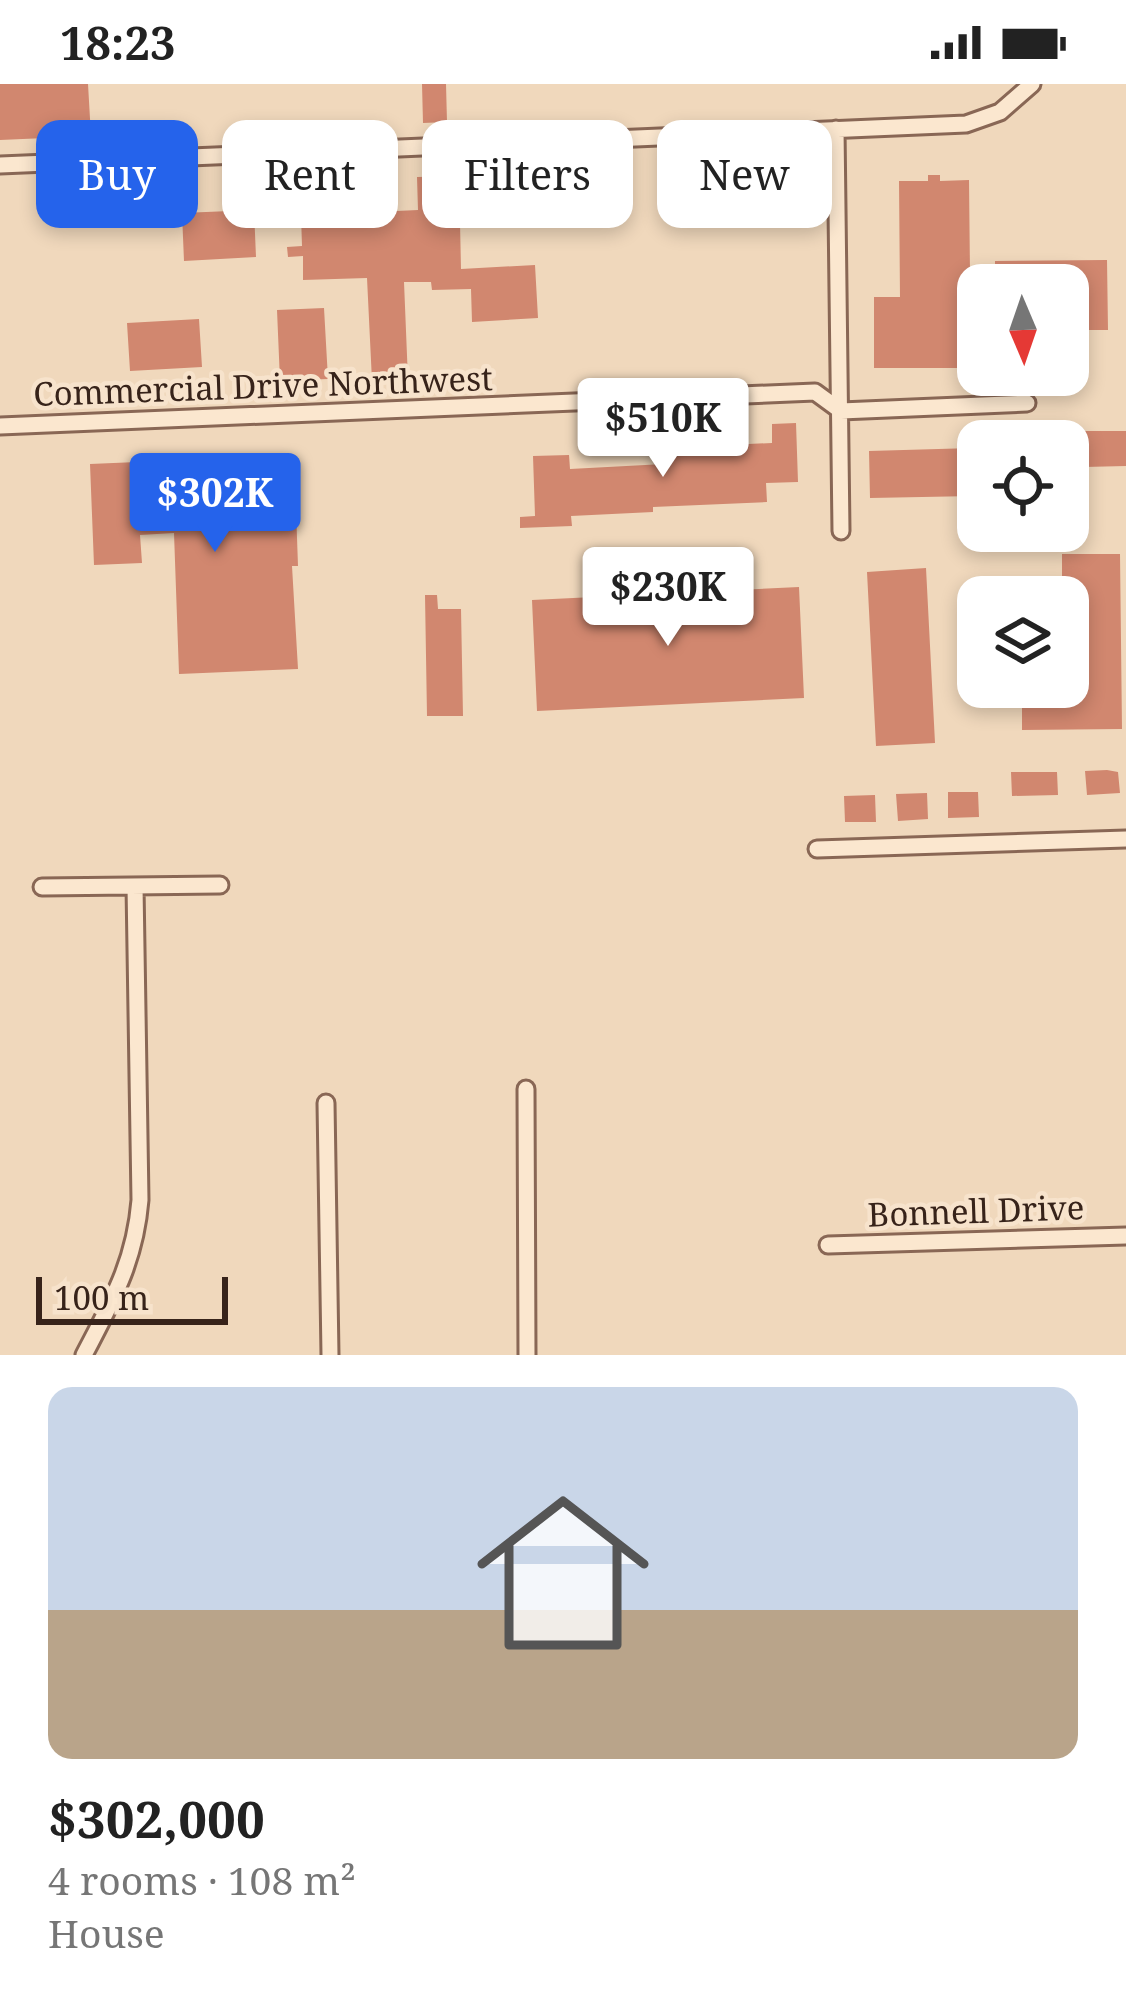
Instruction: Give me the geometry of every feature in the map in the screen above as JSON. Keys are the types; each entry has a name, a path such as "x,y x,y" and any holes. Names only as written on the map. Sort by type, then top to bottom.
{"street":[{"path":"0,165 966,124 1000,112 1032,84"},
{"path":"836,129 841,531"},
{"name":"Commercial Drive Northwest","path":"0,426 815,392 842,411 1027,403"},
{"path":"817,849 1126,839"},
{"path":"42,887 220,885"},
{"path":"83,1355 122,1282 137,1235 135,886"},
{"path":"526,1089 527,1355"},
{"path":"326,1102 330,1355"},
{"name":"Bonnell Drive","path":"828,1245 1126,1236"}],"building":[{"path":"0,84 88,84 90,120 36,120 36,138 0,140"},
{"path":"422,84 446,84 447,120 423,120"},
{"path":"928,175 940,175 940,181 969,180 970,264 957,264 957,368 874,368 874,297 900,297 899,181 928,181"},
{"path":"417,177 422,177 422,228 460,228 461,269 535,265 538,318 472,322 471,289 432,290 431,282 404,282 408,380 372,381 367,278 303,280 303,256 288,257 287,247 302,246 301,228 398,228 398,211 418,210"},
{"path":"222,211 222,228 255,228 256,257 184,261 183,228 198,228 198,212"},
{"path":"1107,260 1108,330 1089,330 1089,264 995,261"},
{"path":"324,308 328,379 280,381 277,310"},
{"path":"199,319 202,367 130,371 127,323"},
{"path":"796,423 798,482 766,483 767,502 653,507 653,512 571,516 572,526 520,528 520,517 535,516 533,456 569,455 570,469 664,464 664,448 772,443 772,424"},
{"path":"1089,431 1126,431 1126,466 1089,467"},
{"path":"957,448 957,496 870,498 869,451"},
{"path":"288,453 290,509 296,509 298,566 292,566 298,669 179,674 174,533 140,535 142,563 94,565 90,464 137,462 140,522 173,521 171,458"},
{"path":"1062,554 1120,554 1122,729 1022,730 1022,708 1089,708 1089,576 1062,576"},
{"path":"926,568 935,743 876,746 867,572"},
{"path":"799,587 804,698 537,711 532,600"},
{"path":"425,595 437,595 438,609 461,609 463,716 427,716"},
{"path":"1085,771 1118,772 1120,793 1087,795"},
{"path":"1011,772 1057,772 1058,795 1012,796"},
{"path":"948,792 978,792 979,817 948,818"},
{"path":"927,793 928,819 898,821 896,794"},
{"path":"875,795 876,822 845,822 844,796"}]}
